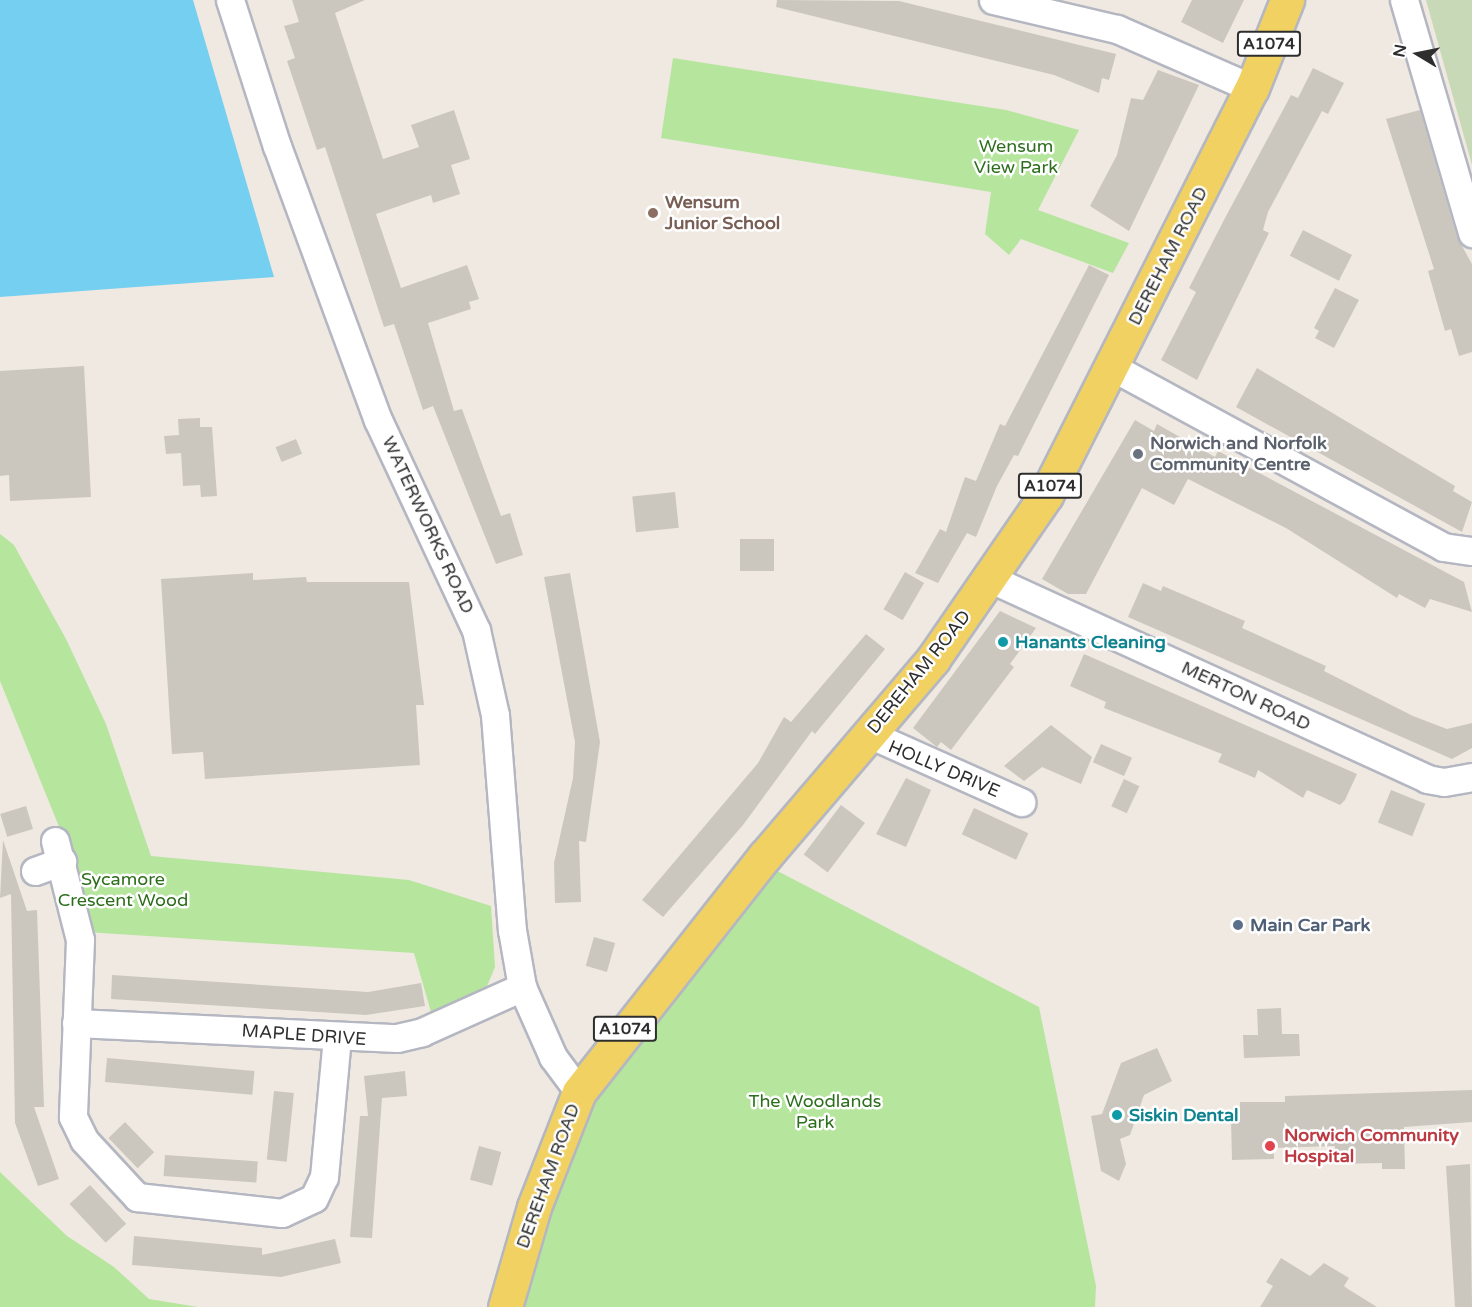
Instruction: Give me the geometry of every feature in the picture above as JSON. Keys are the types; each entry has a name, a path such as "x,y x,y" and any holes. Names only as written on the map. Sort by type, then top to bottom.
{"main road":[{"name":"DEREHAM ROAD","path":"505,1307 534,1207 579,1092 751,873 869,734 991,579 1046,495 1252,88 1287,0"}],"street":[{"name":"WATERWORKS ROAD","path":"230,0 273,136 378,420 476,630 495,715 512,930 522,987 553,1057 579,1092"},
{"path":"993,0 1117,29 1252,88"},
{"path":"1404,0 1472,233"},
{"path":"1112,366 1443,547 1472,551"},
{"name":"MERTON ROAD","path":"991,579 1419,775 1444,782 1472,777"},
{"name":"HOLLY DRIVE","path":"869,734 1021,802"},
{"path":"35,871 59,851 80,940 73,1117 84,1140 121,1185 153,1201 282,1213 314,1198 324,1177 337,1037"},
{"name":"MAPLE DRIVE","path":"76,1023 337,1037 397,1038 422,1032 522,987"}],"green space":[{"path":"1426,0 1472,0 1472,165"},
{"name":"Wensum View Park","path":"673,58 1006,110 1079,130 1038,210 1129,243 1113,273 1021,239 1009,255 985,234 991,192 661,138"},
{"name":"Sycamore Crescent Wood","path":"0,534 14,545 66,639 106,724 151,856 409,880 491,906 495,967 485,991 431,1012 414,953 86,932 60,829 0,681"},
{"name":"The Woodlands Park","path":"764,864 1039,1007 1096,1286 1095,1307 516,1307 566,1166 620,1052"},
{"path":"0,1172 67,1236 114,1267 149,1299 198,1307 0,1307"}],"water":[{"path":"0,0 193,0 274,277 0,297"}],"building":[{"path":"292,0 365,0 335,13 383,159 419,147 411,125 454,110 470,159 451,165 460,194 433,203 431,195 376,214 401,288 467,265 479,299 469,302 471,309 428,323 454,411 462,409 501,516 510,513 523,555 496,564 433,406 423,410 394,324 384,327 325,147 317,150 287,61 295,58 284,26 299,22"},
{"path":"777,0 899,1 1116,54 1109,80 1102,78 1099,93 1054,75 776,7"},
{"path":"1192,0 1244,0 1223,43 1181,22"},
{"path":"1313,68 1344,83 1328,114 1322,111 1268,212 1263,230 1269,233 1197,380 1161,360 1196,292 1189,288 1225,218 1291,95 1298,98"},
{"path":"1158,70 1199,85 1129,231 1090,206 1117,155 1131,98 1143,100"},
{"path":"1420,110 1457,237 1472,264 1472,352 1459,356 1451,329 1445,331 1428,271 1434,269 1386,119"},
{"path":"1303,230 1352,255 1339,281 1290,256"},
{"path":"1089,265 1109,275 1018,456 1014,455 997,486 976,537 967,533 938,583 915,573 940,529 946,532 965,477 976,481 1000,424 1005,426"},
{"path":"1335,288 1359,300 1334,348 1315,338 1319,331 1314,328"},
{"path":"84,366 91,497 10,501 9,475 0,476 0,371"},
{"path":"1257,368 1455,486 1453,491 1472,502 1462,532 1236,407"},
{"path":"200,418 200,427 212,427 217,496 201,497 200,485 183,486 181,453 166,454 164,436 179,435 178,419"},
{"path":"1135,420 1154,431 1157,424 1215,457 1218,451 1464,582 1472,612 1430,599 1425,608 1399,594 1397,598 1286,528 1188,479 1174,505 1142,488 1086,594 1068,594 1042,579"},
{"path":"296,439 302,454 282,462 276,447"},
{"path":"675,492 679,528 636,532 632,496"},
{"path":"740,539 774,539 774,571 740,571"},
{"path":"905,572 924,583 903,620 884,609"},
{"path":"253,573 253,580 306,577 307,582 409,582 424,705 416,705 420,765 205,779 203,752 172,754 161,579"},
{"path":"570,573 600,742 586,842 579,841 581,902 555,903 554,863 573,778 575,742 544,577"},
{"path":"1143,583 1161,591 1163,586 1245,621 1242,628 1326,666 1324,671 1413,716 1447,729 1472,723 1472,748 1452,759 1128,617"},
{"path":"1000,611 1036,628 1010,664 1014,667 951,750 941,742 937,747 913,728"},
{"path":"866,634 885,649 815,734 812,731 743,825 663,917 642,900 758,763 784,717 791,722"},
{"path":"1084,654 1357,774 1345,800 1340,805 1307,790 1303,798 1258,770 1255,778 1218,762 1222,754 1104,708 1106,702 1070,686"},
{"path":"1051,725 1092,757 1081,784 1042,767 1024,781 1004,766"},
{"path":"1101,744 1132,758 1124,776 1093,762"},
{"path":"906,778 931,790 906,847 876,834"},
{"path":"1124,779 1139,786 1127,813 1111,806"},
{"path":"1391,790 1425,804 1412,836 1378,822"},
{"path":"841,805 865,823 828,873 804,855"},
{"path":"26,806 33,829 7,837 0,814"},
{"path":"974,808 1028,833 1016,860 962,834"},
{"path":"3,840 27,911 37,910 44,1107 34,1107 59,1179 38,1186 15,1123 11,894 0,898"},
{"path":"594,937 615,943 607,972 586,966"},
{"path":"112,975 368,992 421,983 425,1006 366,1015 111,999"},
{"path":"1281,1008 1282,1034 1299,1034 1300,1056 1244,1058 1243,1035 1258,1035 1257,1009"},
{"name":"Siskin Dental","path":"1157,1048 1172,1081 1144,1095 1130,1135 1120,1139 1126,1164 1119,1181 1101,1171 1091,1116 1102,1114 1121,1063"},
{"path":"107,1058 254,1071 252,1095 105,1082"},
{"path":"405,1071 407,1096 382,1098 372,1238 350,1237 360,1116 368,1116 364,1076"},
{"path":"1472,1090 1472,1122 1404,1127 1405,1169 1382,1169 1382,1163 1335,1164 1335,1146 1274,1148 1274,1159 1232,1160 1231,1120 1240,1120 1240,1102 1285,1102 1285,1096"},
{"path":"274,1091 294,1093 287,1162 267,1160"},
{"path":"125,1122 154,1152 138,1168 108,1138"},
{"path":"479,1146 501,1152 492,1186 470,1180"},
{"path":"165,1155 258,1161 256,1182 164,1176"},
{"path":"1470,1164 1472,1307 1455,1307 1446,1166"},
{"path":"90,1185 126,1224 106,1243 70,1204"},
{"path":"134,1236 262,1248 262,1255 335,1239 341,1263 281,1277 132,1265"},
{"path":"1281,1258 1310,1276 1324,1263 1349,1278 1344,1286 1377,1307 1260,1307 1273,1286 1266,1282"}],"place":[{"name":"Wensum Junior School","path":"653,213"},
{"name":"Norwich and Norfolk Community Centre","path":"1138,454"},
{"name":"Hanants Cleaning","path":"1003,642"},
{"name":"Main Car Park","path":"1238,925"},
{"name":"Siskin Dental","path":"1117,1115"},
{"name":"Norwich Community Hospital","path":"1270,1146"}]}
